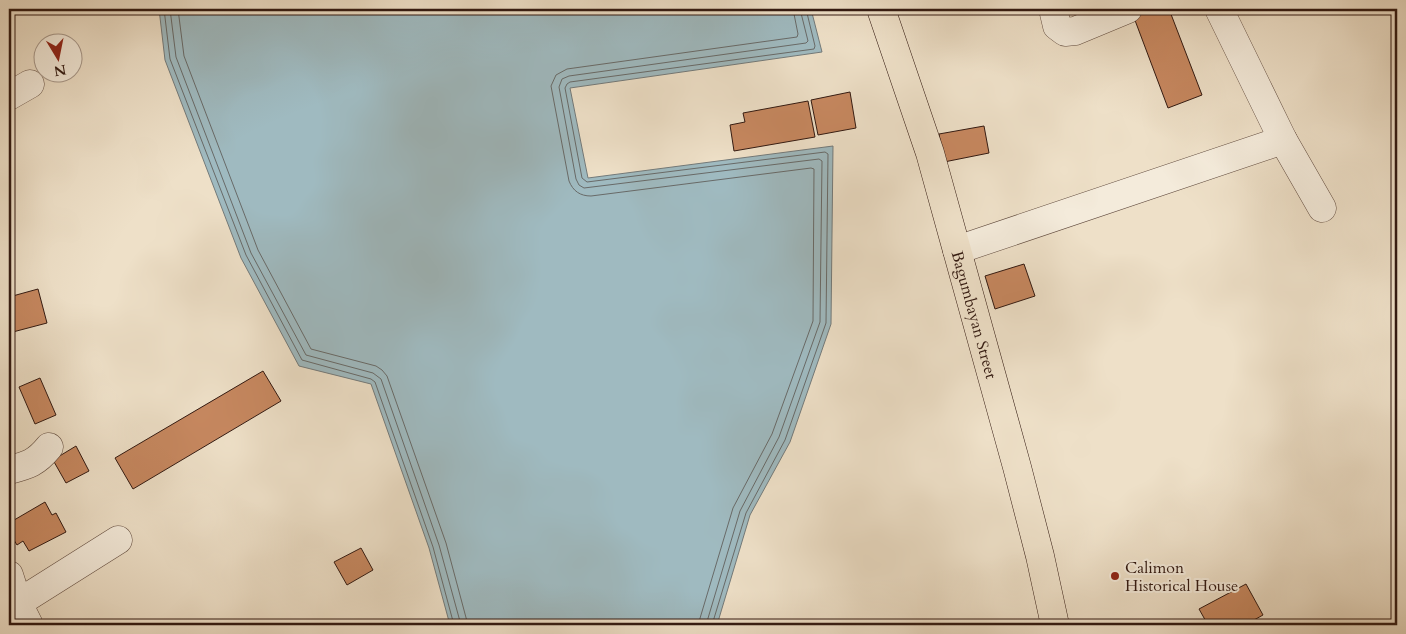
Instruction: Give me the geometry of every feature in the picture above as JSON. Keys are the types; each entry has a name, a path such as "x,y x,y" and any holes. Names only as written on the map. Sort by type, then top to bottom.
{"main road":[{"name":"Bagumbayan Street","path":"881,9 930,153 1040,556 1055,625"}],"street":[{"path":"1053,9 1057,26 1065,32 1075,32 1128,9"},
{"path":"1219,9 1284,140 1322,208"},
{"path":"957,250 1284,140"},
{"path":"9,470 30,464 42,456 48,446"},
{"path":"9,575 24,614 118,540"}],"water":[{"path":"159,9 811,9 822,52 570,88 588,178 833,146 831,324 790,442 750,515 717,625 450,625 429,548 371,384 299,366 241,258 165,60"}],"building":[{"path":"1148,9 1169,9 1202,95 1168,108 1133,15"},
{"path":"850,92 856,128 818,135 811,100"},
{"path":"808,101 815,137 734,151 730,125 745,122 743,113"},
{"path":"984,126 989,153 944,162 939,134"},
{"path":"1024,264 1035,296 995,309 985,276"},
{"path":"38,289 47,323 9,333 9,297"},
{"path":"263,371 281,401 133,489 115,458"},
{"path":"40,378 56,415 35,424 19,387"},
{"path":"76,446 89,471 66,483 53,460"},
{"path":"45,502 52,515 56,513 66,532 29,551 23,541 17,545 9,532 9,523"},
{"path":"361,548 373,570 347,585 334,562"},
{"path":"1246,584 1263,615 1245,625 1208,625 1199,609"}],"place":[{"name":"Calimon Historical House","path":"1115,576"}]}
